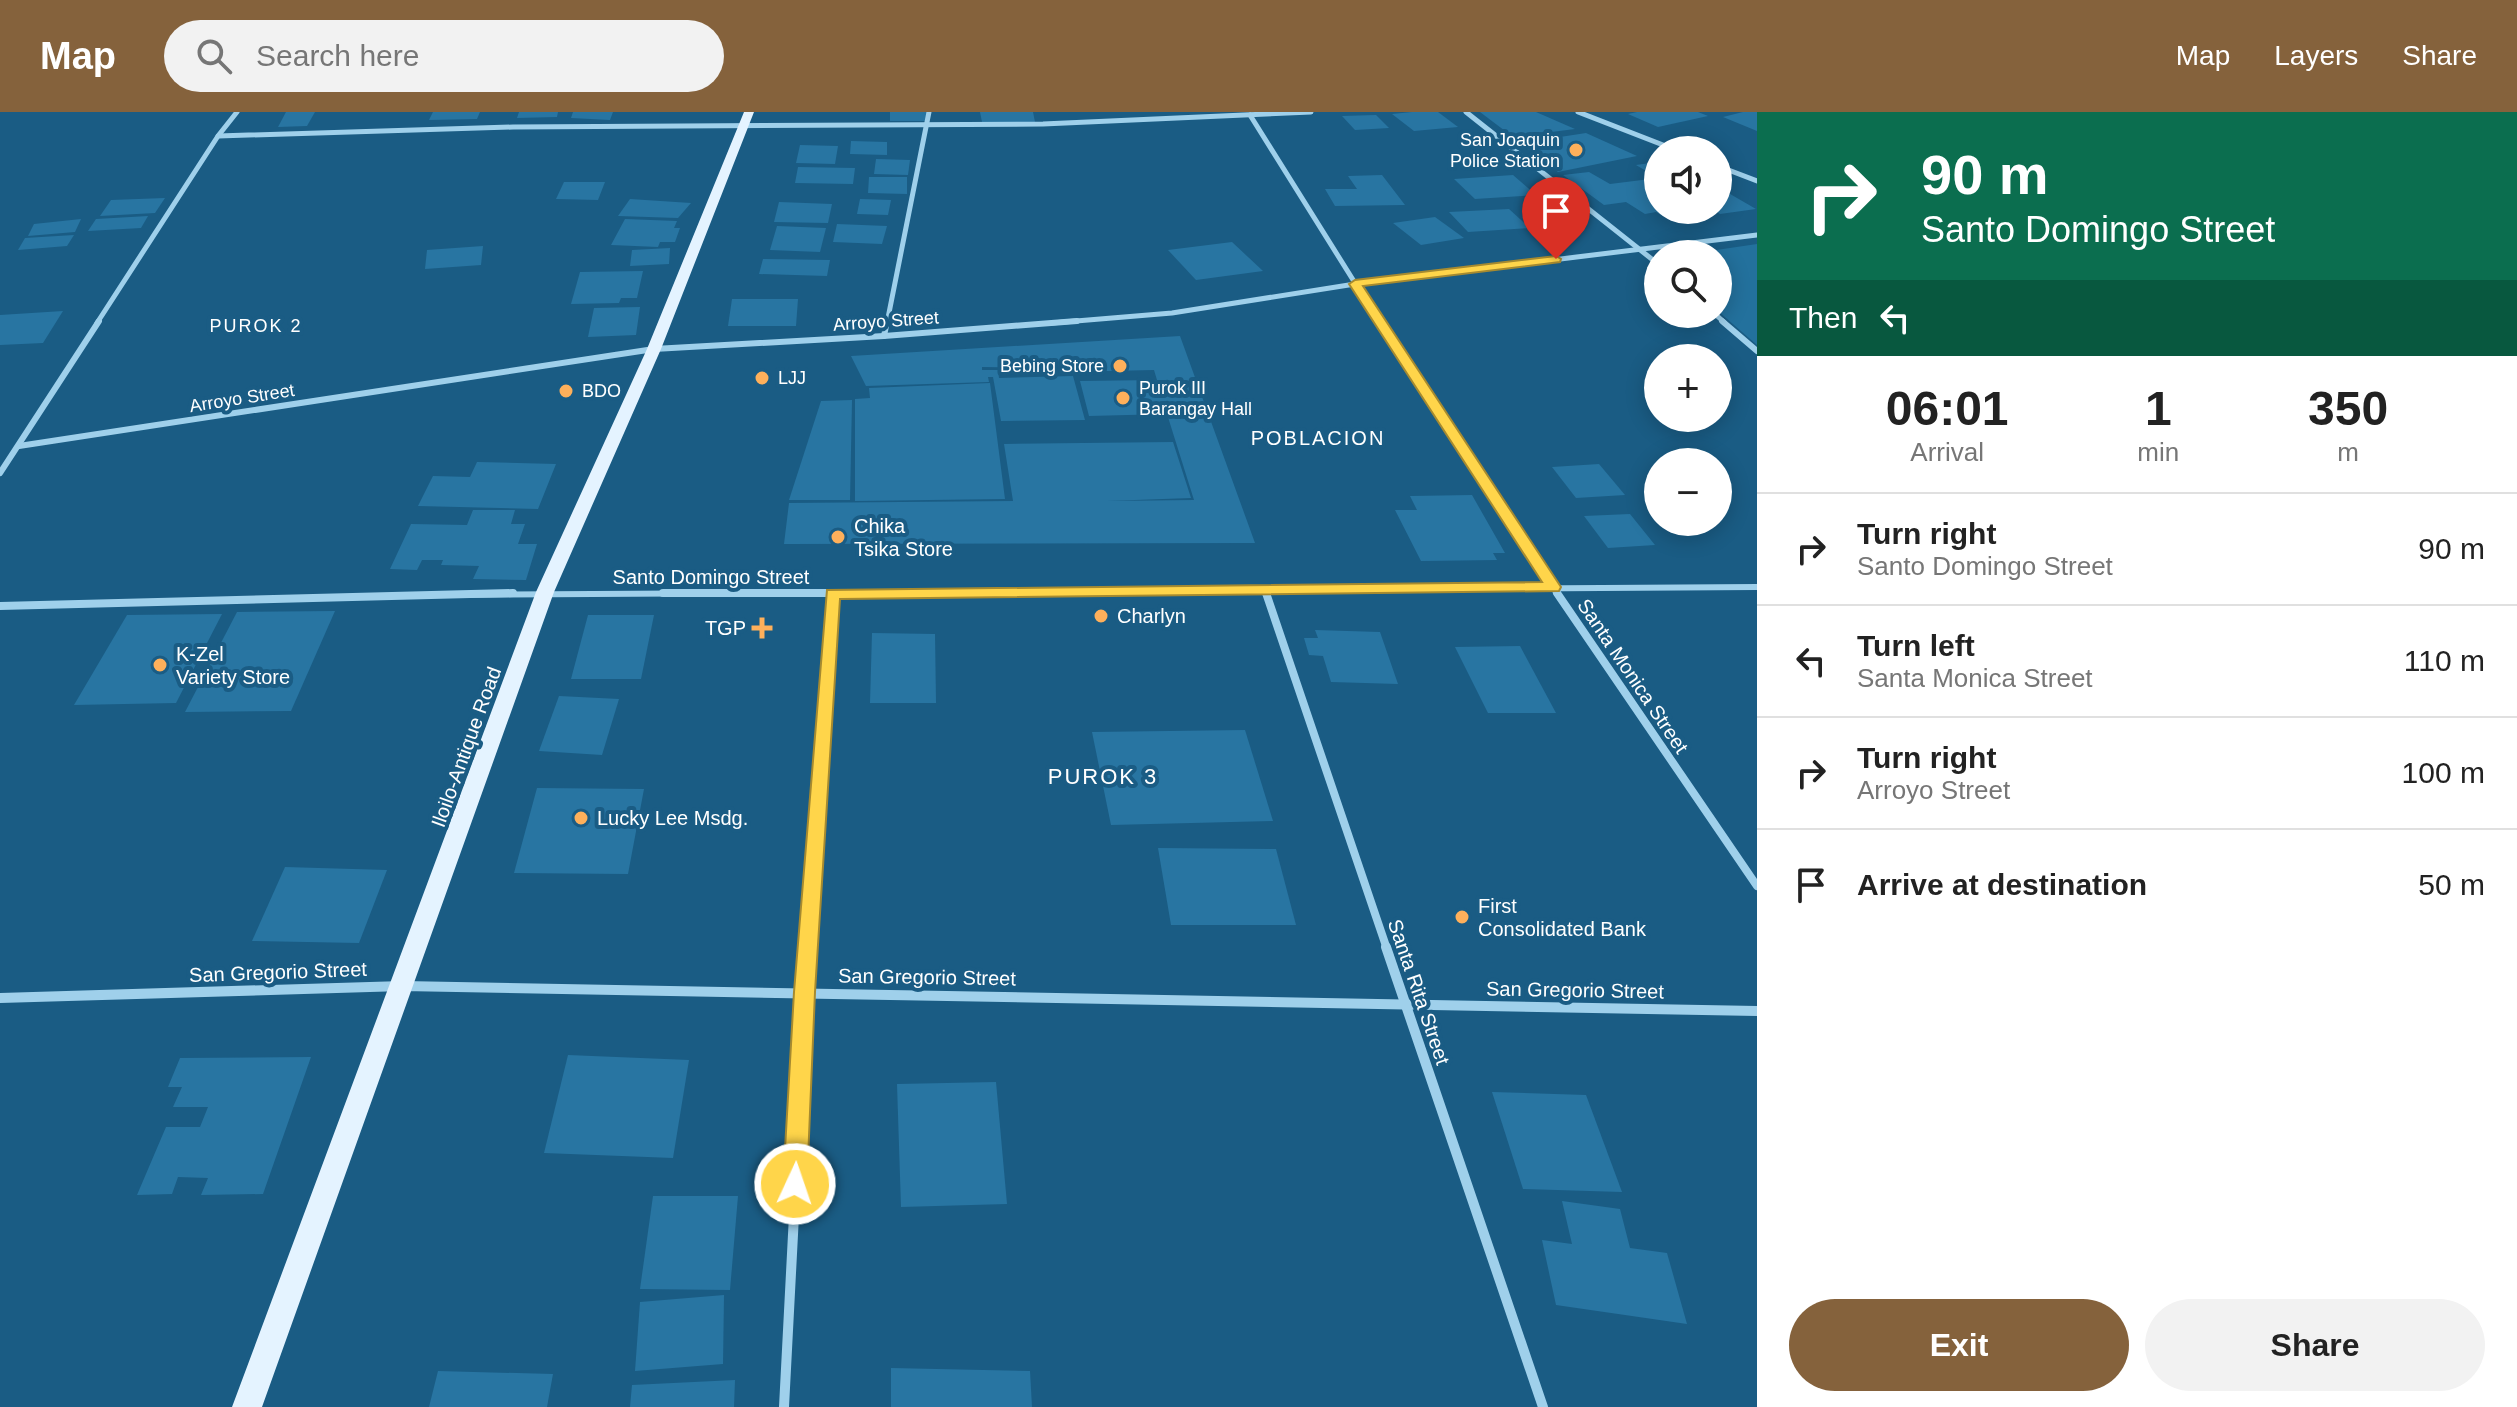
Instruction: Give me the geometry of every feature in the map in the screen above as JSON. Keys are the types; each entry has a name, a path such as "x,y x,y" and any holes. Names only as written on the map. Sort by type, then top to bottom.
{"main road":[{"name":"Iloilo-Antique Road","path":"247,1407 545,592 654,349 747,119"}],"street":[{"path":"0,473 218,136 237,112"},
{"path":"884,336 929,112"},
{"path":"218,136 747,119 927,127 1311,112"},
{"path":"1466,112 1642,249"},
{"path":"1578,112 1644,138"},
{"name":"Santa Monica Street","path":"1250,114 1355,284 1553,587 1757,886"},
{"path":"1732,171 1757,181"},
{"name":"Arroyo Street","path":"19,446 654,349 884,336 1172,313 1355,284 1757,235"},
{"path":"1731,328 1757,351"},
{"name":"Santo Domingo Street","path":"0,606 545,592 832,594 1264,588 1757,587"},
{"name":"Santa Rita Street","path":"1264,588 1543,1407"},
{"path":"784,1407 805,992 832,594"},
{"name":"San Gregorio Street","path":"0,998 403,986 1757,1011"}],"shaded area":[{"path":"1757,244 1757,345 1732,323 1732,248"}],"building":[{"path":"286,112 315,112 307,126 278,127"},
{"path":"433,112 480,112 477,119 429,120"},
{"path":"519,112 558,112 557,117 517,118"},
{"path":"573,112 613,112 610,120 571,118"},
{"path":"890,112 927,112 927,121 890,121"},
{"path":"980,112 1033,112 1035,122 982,122"},
{"path":"1438,112 1458,127 1414,131 1392,114"},
{"path":"1480,112 1536,112 1575,129 1513,137"},
{"path":"1698,112 1708,116 1658,127 1628,114"},
{"path":"1757,112 1757,131 1723,117"},
{"path":"1376,115 1389,128 1355,130 1342,116"},
{"name":"San Joaquin Police Station","path":"1586,133 1637,156 1558,172 1520,143"},
{"path":"851,141 887,142 887,155 850,154"},
{"path":"800,145 838,146 835,164 796,163"},
{"path":"876,159 910,160 908,175 874,174"},
{"path":"798,167 855,168 853,184 795,183"},
{"path":"1589,172 1610,184 1644,180 1644,213 1626,202 1604,205 1563,175"},
{"path":"1382,175 1405,205 1335,206 1325,189 1357,189 1348,176"},
{"path":"1513,175 1536,195 1475,199 1454,179"},
{"path":"869,177 907,177 907,194 868,193"},
{"path":"564,182 605,182 598,200 556,199"},
{"path":"1732,195 1756,209 1732,212"},
{"path":"165,198 155,213 100,216 111,200"},
{"path":"630,199 691,203 678,218 618,216"},
{"path":"860,199 891,200 888,215 857,214"},
{"path":"779,202 832,204 828,223 774,222"},
{"path":"1509,209 1530,228 1468,232 1449,212"},
{"path":"148,216 141,228 88,231 96,219"},
{"path":"1435,217 1464,238 1421,245 1393,223"},
{"path":"81,219 75,232 28,236 34,224"},
{"path":"625,219 677,221 674,228 680,228 675,242 660,242 658,247 611,245"},
{"path":"837,224 887,226 882,244 833,242"},
{"path":"777,226 826,228 820,252 770,250"},
{"path":"74,235 67,246 18,250 25,238"},
{"path":"1232,242 1263,271 1196,280 1168,250"},
{"path":"483,246 481,265 425,269 427,250"},
{"path":"670,248 669,264 630,266 632,250"},
{"path":"763,259 830,260 827,276 759,274"},
{"path":"643,271 637,298 621,298 619,303 571,304 580,272"},
{"path":"732,299 798,299 796,326 728,326"},
{"path":"640,307 636,335 588,337 594,308"},
{"path":"63,311 43,343 0,345 0,315"},
{"path":"1180,336 1255,543 784,544 789,503 1013,501 1004,444 1173,442 1191,498 1107,501 1194,500 1167,414 1089,416 1080,381 1157,380 1154,370 1063,372 1063,368 982,367 982,370 998,370 999,378 1073,376 1085,420 1001,421 993,377 988,377 989,382 866,386 851,356"},
{"path":"990,383 1005,499 855,501 855,399 870,398 869,388"},
{"path":"852,400 850,500 789,500 821,401"},
{"path":"477,462 556,464 538,509 418,506 433,476 470,477"},
{"path":"1599,464 1625,495 1576,498 1552,467"},
{"path":"1472,495 1505,553 1493,553 1497,560 1421,561 1395,510 1417,510 1410,496"},
{"path":"473,510 515,510 511,524 525,524 518,544 537,544 526,580 473,579 479,566 441,565 443,560 422,560 417,570 390,569 411,524 467,525"},
{"path":"1630,514 1644,531 1644,536 1655,545 1608,548 1584,516"},
{"path":"335,611 291,711 185,712 237,612"},
{"path":"222,614 176,703 74,705 127,615"},
{"path":"588,615 654,615 641,679 571,679"},
{"path":"1315,630 1380,632 1398,684 1331,682 1323,656 1309,655 1304,638 1318,638"},
{"path":"872,633 935,634 936,703 870,703"},
{"path":"1520,646 1556,713 1488,713 1455,647"},
{"path":"559,696 619,699 602,755 539,751"},
{"path":"1245,730 1273,821 1111,825 1092,732"},
{"path":"537,788 644,789 628,874 514,873"},
{"path":"1158,848 1276,849 1296,925 1171,925"},
{"path":"285,867 387,870 359,943 252,941"},
{"path":"568,1055 689,1060 673,1158 544,1153"},
{"path":"311,1057 263,1194 201,1195 208,1178 178,1177 172,1194 137,1195 166,1127 200,1127 208,1107 173,1107 182,1087 168,1087 180,1058"},
{"path":"996,1082 1007,1204 901,1207 897,1084"},
{"path":"1492,1092 1586,1095 1622,1192 1523,1189"},
{"path":"653,1196 738,1196 730,1290 640,1289"},
{"path":"1562,1201 1620,1209 1630,1248 1667,1253 1687,1324 1556,1305 1542,1240 1572,1244"},
{"path":"724,1295 723,1364 635,1371 640,1302"},
{"path":"891,1368 1030,1371 1032,1407 891,1407"},
{"path":"438,1371 553,1374 547,1407 429,1407"},
{"path":"735,1380 734,1407 630,1407 632,1385"}],"place":[{"name":"San Joaquin Police Station","path":"1576,150"},
{"name":"Bebing Store","path":"1120,366"},
{"name":"LJJ","path":"762,378"},
{"name":"BDO","path":"566,391"},
{"name":"Purok III Barangay Hall","path":"1123,398"},
{"name":"Chika Tsika Store","path":"838,537"},
{"name":"Charlyn","path":"1101,616"},
{"name":"TGP","path":"762,628"},
{"name":"K-Zel Variety Store","path":"160,665"},
{"name":"Lucky Lee Msdg.","path":"581,818"},
{"name":"First Consolidated Bank","path":"1462,917"}],"district":[{"name":"PUROK 2","path":"256,326"},
{"name":"POBLACION","path":"1318,438"},
{"name":"PUROK 3","path":"1103,776"}],"route":[{"path":"795,1184 832,594 1553,587 1355,284 1556,259"}]}
